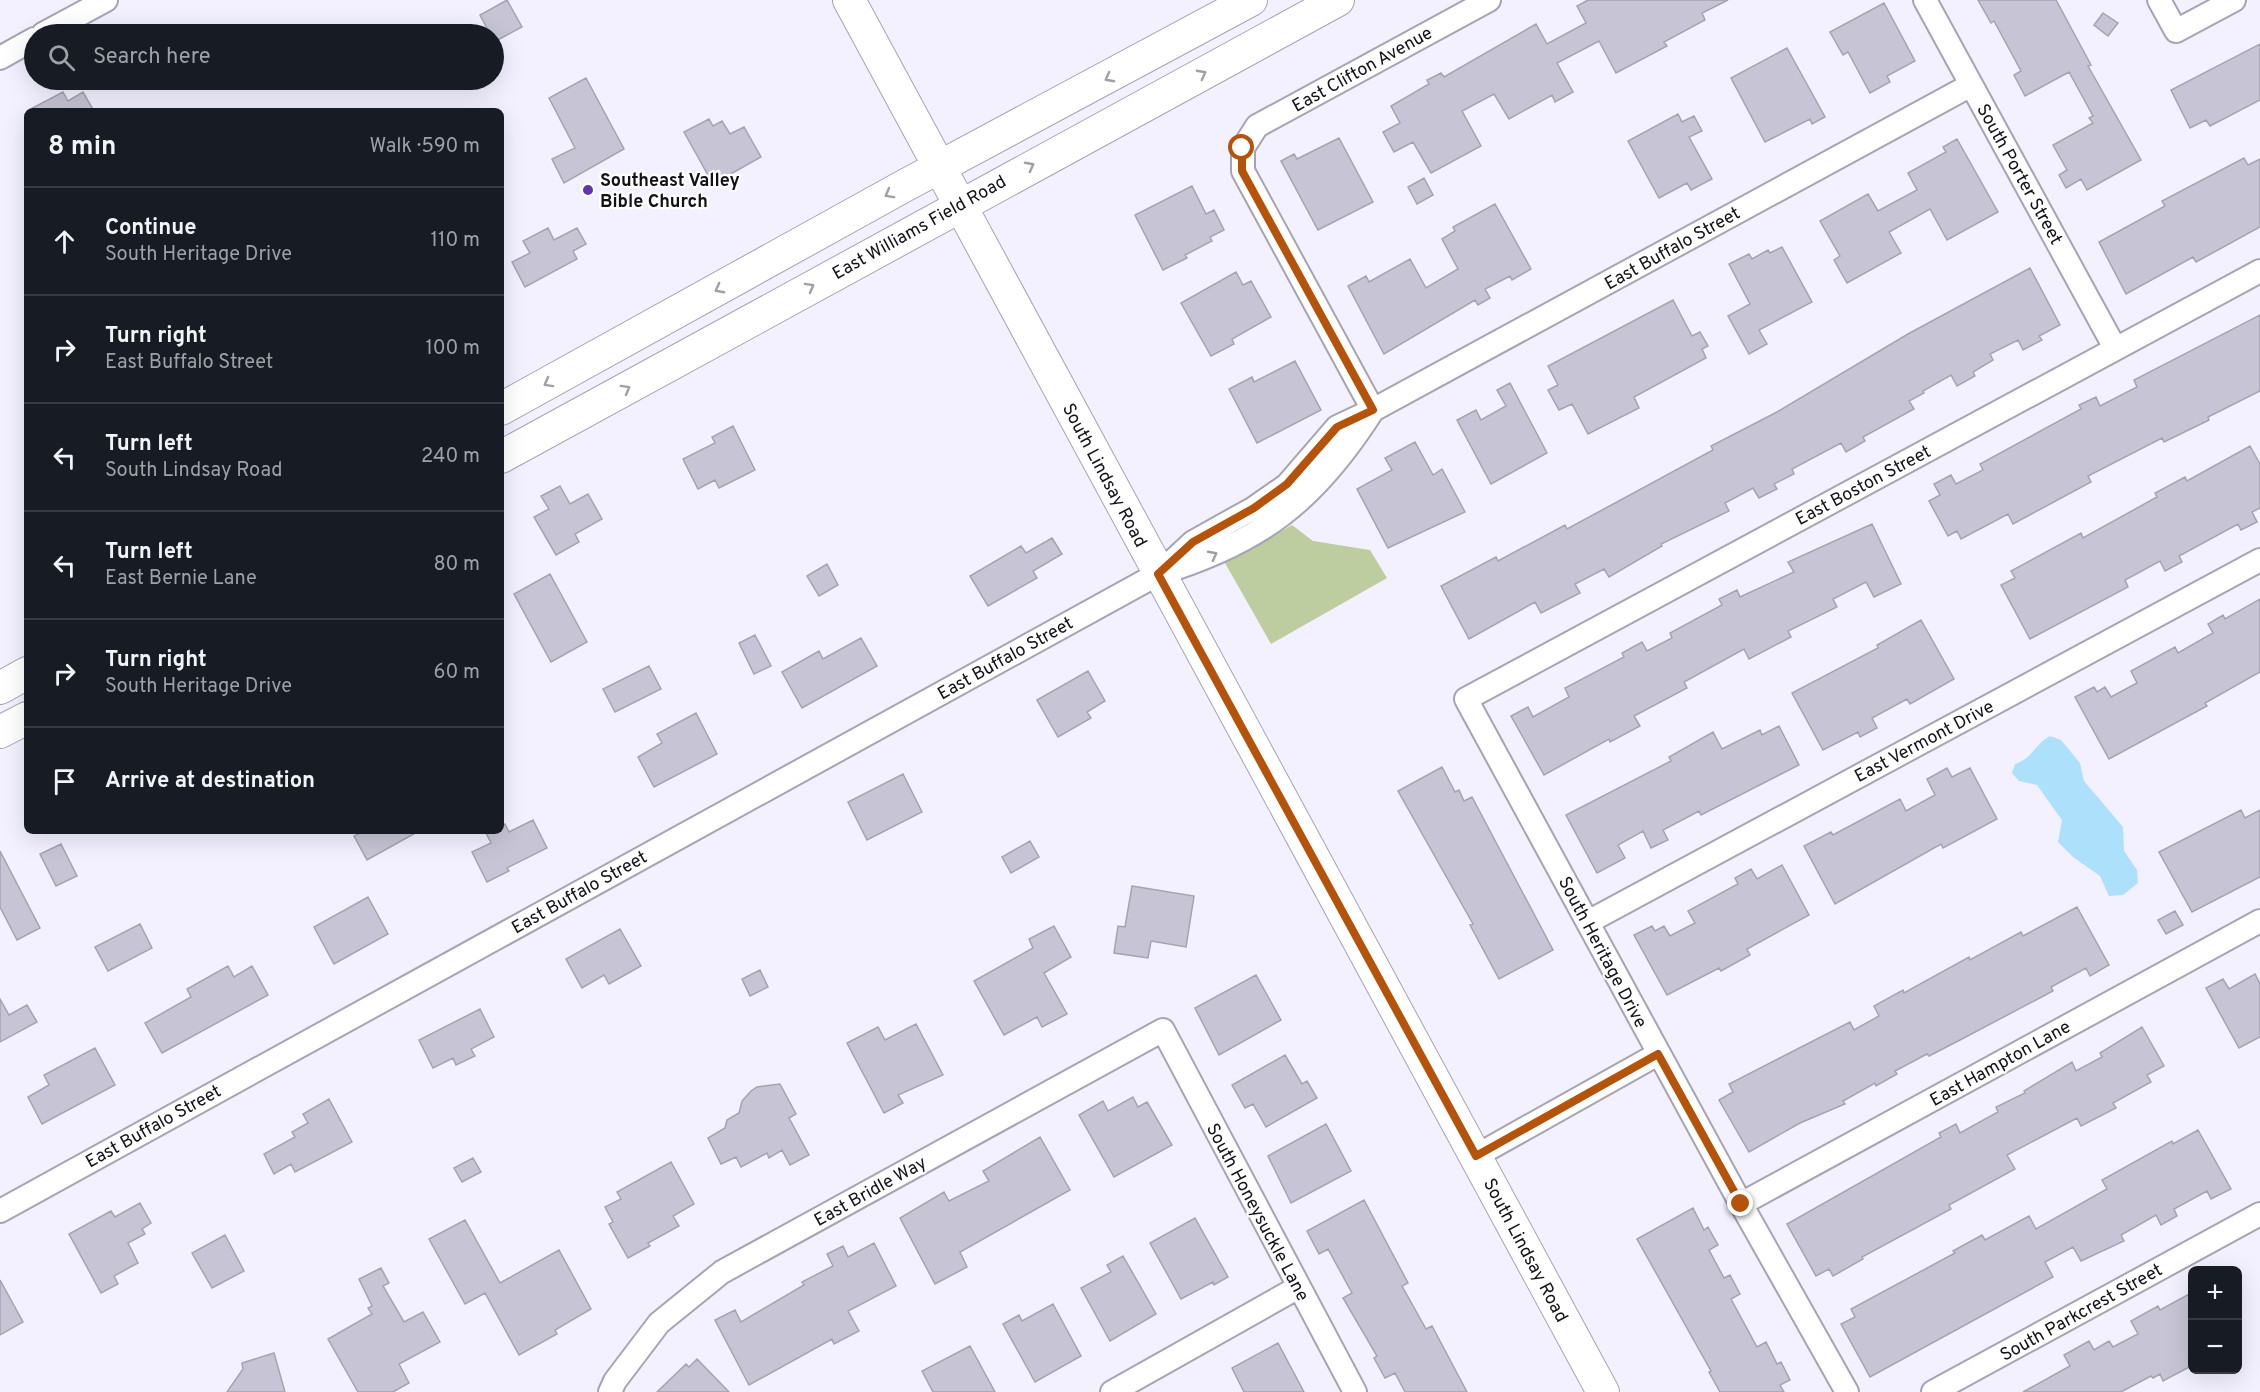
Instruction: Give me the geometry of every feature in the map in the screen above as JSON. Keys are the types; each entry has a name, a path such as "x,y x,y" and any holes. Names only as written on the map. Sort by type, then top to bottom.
{"main road":[{"name":"South Lindsay Road","path":"849,0 1603,1392"},
{"path":"504,407 1251,0"},
{"name":"East Williams Field Road","path":"504,455 960,204 1338,0"},
{"path":"0,688 24,675"},
{"path":"0,732 24,719"}],"street":[{"path":"62,24 106,0"},
{"name":"East Clifton Avenue","path":"1373,410 1242,171 1242,148 1257,126 1489,0"},
{"name":"South Porter Street","path":"1925,0 2115,348"},
{"path":"2159,0 2176,31 2234,0"},
{"path":"0,58 24,45"},
{"name":"East Buffalo Street","path":"0,1210 1158,574 1193,542 1254,508 1287,484 1337,427 1373,410 1971,85"},
{"name":"East Boston Street","path":"1466,699 2260,271"},
{"name":"East Vermont Drive","path":"1588,922 2260,560"},
{"name":"South Heritage Drive","path":"1466,699 1658,1054 1847,1392"},
{"name":"East Hampton Lane","path":"1741,1204 2260,921"},
{"name":"South Honeysuckle Lane","path":"1163,1030 1297,1288 1355,1392"},
{"name":"East Bridle Way","path":"610,1392 615,1381 659,1323 722,1272 1163,1030"},
{"path":"1476,1156 1658,1054"},
{"name":"South Parkcrest Street","path":"1933,1392 2260,1214"},
{"path":"1112,1392 1297,1288"}],"green space":[{"path":"1292,525 1313,541 1370,550 1387,578 1271,644 1225,563"}],"water":[{"path":"2050,736 2061,740 2080,763 2084,781 2123,827 2124,851 2137,870 2138,883 2123,895 2109,896 2100,876 2073,857 2058,842 2062,820 2037,785 2019,781 2012,773 2015,764 2026,759"}],"building":[{"path":"507,0 522,27 504,37 504,24 485,24 480,15"},
{"path":"1588,0 1728,0 1702,13 1705,20 1664,42 1667,46 1616,73 1599,41 1557,63 1573,92 1555,102 1552,95 1509,119 1494,94 1462,111 1481,146 1431,173 1413,142 1394,152 1383,132 1400,123 1391,106 1429,84 1427,80 1441,73 1444,77 1536,24 1547,44 1586,23 1577,6"},
{"path":"1978,0 2056,0 2091,65 2088,66 2141,160 2087,190 2081,179 2066,188 2059,175 2067,170 2053,145 2093,123 2089,118 2093,116 2069,72 2025,96 2014,75 2021,71 1994,21 1991,23"},
{"path":"1884,3 1915,61 1887,76 1890,82 1870,93 1848,52 1843,55 1830,32"},
{"path":"2103,13 2118,23 2108,36 2094,25"},
{"path":"2260,44 2260,100 2210,126 2206,120 2190,128 2171,90"},
{"path":"1787,48 1825,117 1812,124 1810,119 1765,142 1731,78"},
{"path":"586,78 624,149 564,183 552,159 575,148 549,98"},
{"path":"63,92 68,101 83,92 92,108 33,108"},
{"path":"1678,114 1682,122 1694,116 1702,131 1689,137 1712,179 1691,190 1687,183 1659,198 1628,141"},
{"path":"709,119 713,126 722,121 730,134 744,127 761,157 713,184 684,132"},
{"path":"1339,138 1373,202 1318,230 1281,161 1294,154 1297,159"},
{"path":"1957,139 1998,212 1947,240 1930,209 1889,232 1901,253 1847,283 1834,260 1840,256 1820,221 1868,194 1878,211 1917,190 1908,173 1946,152 1943,147"},
{"path":"2244,158 2248,165 2260,159 2260,227 2196,262 2193,257 2126,294 2099,242 2165,206 2162,201"},
{"path":"1424,178 1433,195 1417,204 1408,187"},
{"path":"1192,186 1206,214 1214,210 1224,230 1210,237 1212,241 1185,255 1187,258 1163,270 1135,215"},
{"path":"1495,204 1531,269 1512,280 1510,276 1485,289 1490,298 1478,305 1475,300 1384,354 1348,286 1366,276 1369,282 1410,259 1426,288 1458,269 1442,239 1455,231 1453,227"},
{"path":"548,228 554,240 577,228 586,244 573,251 577,259 525,287 512,262 530,253 523,241"},
{"path":"1782,247 1812,302 1759,330 1767,344 1749,354 1728,316 1750,304 1729,264 1749,254 1752,259 1768,250 1770,253"},
{"path":"2030,268 2060,325 2039,336 2042,340 2023,350 2018,340 1990,354 1993,360 1973,372 1975,376 1957,386 1951,375 1923,391 1924,393 1909,401 1914,409 1863,437 1865,441 1846,452 1841,443 1792,469 1794,474 1774,484 1777,489 1759,498 1753,488 1725,503 1729,511 1661,544 1662,546 1609,577 1604,569 1575,584 1580,593 1541,613 1535,602 1469,639 1441,586 1496,557 1498,561 1565,525 1567,529 1713,450 1711,446 1777,412 1908,334"},
{"path":"1236,272 1243,285 1251,281 1271,317 1232,339 1234,344 1211,356 1181,303"},
{"path":"1673,300 1692,336 1700,332 1708,346 1702,349 1706,358 1634,397 1639,408 1588,434 1572,404 1559,410 1548,390 1558,385 1548,366"},
{"path":"2260,315 2260,391 2208,417 2209,420 2164,442 2162,438 2088,476 2091,482 2013,524 2008,514 1961,539 1957,531 1948,536 1929,501 1940,495 1934,484 1951,475 1956,484 1983,470 1980,464 2081,409 2079,405 2096,397 2100,406 2137,387 2134,380"},
{"path":"1295,361 1321,410 1257,443 1229,389 1252,377 1254,382"},
{"path":"1510,383 1547,453 1491,484 1457,420 1476,410 1481,420 1506,406 1497,390"},
{"path":"733,426 755,470 719,488 715,480 698,489 683,459 715,443 712,437"},
{"path":"1415,442 1433,475 1442,469 1465,512 1388,548 1357,489 1392,470 1385,458"},
{"path":"2250,446 2260,464 2260,508 2252,512 2257,522 2241,530 2238,524 2179,556 2182,562 2165,571 2160,561 2125,580 2128,587 2030,639 2001,585 2015,578 2011,571 2081,533 2083,538 2157,497 2155,493 2185,477 2187,481"},
{"path":"560,486 570,504 588,494 602,519 575,534 579,542 556,555 534,517 549,509 541,496"},
{"path":"1872,524 1901,584 1874,597 1866,582 1833,599 1837,607 1788,631 1791,637 1749,659 1744,649 1684,682 1687,688 1634,716 1640,726 1610,742 1609,739 1544,775 1511,716 1528,707 1533,717 1569,697 1565,688 1624,657 1622,653 1642,642 1647,651 1672,638 1670,633 1722,605 1719,599 1737,590 1740,597 1794,572 1788,562"},
{"path":"1052,538 1062,554 1033,571 1037,578 988,606 970,576 1021,546 1026,553"},
{"path":"827,564 838,585 819,596 807,576"},
{"path":"550,574 587,642 551,662 514,594"},
{"path":"2260,599 2260,672 2205,703 2207,706 2109,759 2075,697 2094,687 2097,692 2105,687 2111,697 2137,683 2131,671 2175,647 2178,653 2213,633 2208,624 2223,615 2225,619"},
{"path":"1921,620 1954,679 1910,704 1907,699 1872,718 1877,728 1860,737 1858,732 1823,750 1792,693 1878,648 1877,645"},
{"path":"755,635 771,666 754,674 739,643"},
{"path":"861,638 877,666 802,708 782,672 819,651 823,659"},
{"path":"649,666 661,689 615,712 603,689"},
{"path":"1088,671 1105,701 1087,712 1091,718 1058,737 1037,700"},
{"path":"696,713 717,754 654,787 638,757 662,743 657,734"},
{"path":"1779,726 1799,765 1701,815 1699,811 1663,830 1668,840 1651,848 1643,831 1618,845 1625,858 1597,873 1566,815 1671,761 1669,757 1713,732 1722,749 1760,730 1762,735"},
{"path":"1442,767 1455,792 1459,790 1464,801 1472,797 1553,950 1499,979 1470,925 1473,924 1398,791"},
{"path":"1947,768 1952,777 1970,768 1997,819 1943,848 1941,844 1835,904 1804,846 1831,832 1833,835 1900,799 1906,811 1935,795 1927,779"},
{"path":"903,774 922,812 867,840 848,802"},
{"path":"2241,810 2245,818 2260,810 2260,877 2192,912 2159,852"},
{"path":"533,820 547,848 507,868 509,871 487,882 472,852 491,843 486,834 504,834 504,824 509,832"},
{"path":"358,834 414,834 367,860 354,836"},
{"path":"1030,841 1039,857 1011,873 1002,857"},
{"path":"61,844 77,876 56,886 40,854"},
{"path":"0,851 40,928 17,940 0,907"},
{"path":"1782,865 1809,915 1747,949 1750,955 1721,971 1719,968 1667,995 1634,935 1652,926 1655,931 1664,926 1670,936 1695,923 1688,911 1738,884 1735,878 1751,869 1757,879"},
{"path":"1132,886 1194,896 1186,947 1151,941 1148,958 1114,953 1118,926 1125,927"},
{"path":"368,897 388,934 334,964 314,927"},
{"path":"2077,907 2109,965 2090,976 2086,968 2051,987 2053,991 1929,1056 1927,1054 1895,1071 1897,1074 1876,1086 1875,1083 1843,1101 1845,1104 1800,1123 1749,1152 1719,1100 1733,1092 1729,1084 1850,1022 1854,1030 1879,1016 1874,1006 1903,990 1904,993 1969,957 1970,960 2021,932 2023,936"},
{"path":"2175,911 2183,925 2166,934 2158,920"},
{"path":"140,924 152,948 108,971 95,947"},
{"path":"1054,926 1071,957 1044,973 1067,1014 1042,1027 1037,1017 1004,1035 974,981 1033,948 1029,939"},
{"path":"620,929 641,966 609,984 604,975 582,988 566,959"},
{"path":"228,966 234,977 252,966 268,995 162,1053 145,1023 191,997 187,989"},
{"path":"760,970 768,987 750,996 742,979"},
{"path":"2255,974 2260,984 2260,1037 2239,1048 2206,988 2223,979 2229,989"},
{"path":"1256,975 1281,1020 1219,1055 1195,1008"},
{"path":"0,999 9,1015 27,1005 37,1022 0,1042"},
{"path":"480,1009 494,1037 471,1049 475,1056 456,1065 453,1058 433,1068 419,1040"},
{"path":"916,1024 943,1075 898,1095 903,1103 884,1113 847,1043 878,1027 885,1040"},
{"path":"2142,1027 2164,1066 2147,1075 2151,1082 2113,1103 2116,1108 2081,1126 2077,1118 2007,1155 2015,1169 1949,1205 1951,1209 1862,1257 1863,1259 1833,1276 1829,1269 1816,1276 1787,1224 1941,1137 1939,1133 1956,1124 1960,1133 1998,1112 1996,1107 2025,1093 2024,1091 2072,1062 2076,1071 2102,1057 2100,1053"},
{"path":"95,1048 115,1085 42,1124 28,1097 49,1085 44,1075"},
{"path":"1285,1055 1302,1084 1307,1081 1317,1098 1266,1127 1253,1104 1245,1108 1232,1085"},
{"path":"780,1084 796,1114 789,1118 809,1155 790,1165 782,1150 769,1158 767,1153 741,1167 736,1157 721,1164 708,1138 725,1128 727,1120 739,1113 742,1101 751,1091 757,1087"},
{"path":"1133,1097 1138,1107 1147,1102 1172,1145 1114,1177 1079,1115 1103,1101 1108,1111"},
{"path":"329,1099 352,1142 295,1172 291,1164 274,1174 264,1154 295,1137 292,1132 308,1123 303,1114"},
{"path":"1326,1124 1351,1171 1291,1203 1268,1156"},
{"path":"2198,1130 2231,1189 2211,1199 2207,1191 2174,1209 2177,1216 2161,1225 2156,1215 2121,1235 2124,1241 2081,1261 2073,1247 2045,1262 2053,1277 1870,1377 1841,1324 1855,1317 1851,1309 1955,1253 1953,1251 1982,1235 1985,1240 2029,1216 2036,1229 2107,1189 2102,1180 2172,1141 2173,1144"},
{"path":"1040,1137 1070,1190 960,1252 967,1267 935,1284 900,1218 944,1192 949,1201 989,1181 983,1171"},
{"path":"473,1158 481,1172 462,1182 454,1168"},
{"path":"671,1162 694,1204 673,1216 679,1226 648,1243 650,1246 628,1258 609,1224 613,1222 605,1207 621,1199 617,1192"},
{"path":"1364,1200 1408,1283 1402,1286 1426,1329 1432,1326 1467,1392 1405,1392 1395,1373 1385,1378 1374,1358 1377,1356 1343,1298 1352,1293 1328,1249 1319,1254 1307,1231"},
{"path":"140,1203 151,1223 142,1229 145,1234 128,1243 138,1263 114,1276 118,1284 101,1293 69,1234 111,1211 115,1217"},
{"path":"1693,1208 1704,1230 1708,1227 1718,1245 1709,1250 1724,1278 1730,1275 1740,1294 1731,1299 1757,1347 1766,1342 1777,1364 1781,1362 1790,1380 1780,1385 1784,1392 1720,1392 1709,1372 1711,1371 1637,1239"},
{"path":"1195,1218 1228,1277 1214,1285 1213,1282 1181,1299 1150,1243"},
{"path":"465,1220 500,1283 559,1250 591,1309 555,1330 557,1334 519,1355 485,1293 465,1304 429,1239"},
{"path":"225,1235 244,1271 212,1288 192,1253"},
{"path":"874,1243 896,1286 848,1311 859,1331 834,1344 832,1339 749,1385 715,1320 735,1310 741,1322 804,1285 802,1282 833,1266 827,1254 843,1246 848,1257"},
{"path":"1123,1256 1156,1314 1110,1341 1081,1288 1111,1272 1107,1265"},
{"path":"381,1268 389,1283 383,1286 404,1322 423,1312 440,1342 399,1364 409,1383 393,1392 358,1392 328,1339 372,1314 368,1308 372,1306 359,1279"},
{"path":"0,1280 23,1322 0,1335"},
{"path":"2188,1295 2188,1368 2163,1381 2160,1374 2153,1378 2151,1376 2121,1392 2023,1392 2070,1366 2064,1355 2089,1341 2094,1350 2109,1341 2113,1347 2138,1334 2131,1321 2158,1306 2160,1310"},
{"path":"1053,1304 1081,1356 1035,1382 1003,1324 1019,1315 1022,1321"},
{"path":"1278,1343 1304,1392 1244,1392 1232,1368"},
{"path":"970,1346 995,1392 933,1392 922,1371"},
{"path":"274,1353 285,1392 227,1392 243,1369 242,1363"},
{"path":"697,1359 729,1392 657,1392 686,1364 689,1367"}],"place":[{"name":"Southeast Valley Bible Church","path":"588,190"}],"route":[{"path":"1242,148 1242,171 1373,410 1337,427 1287,484 1254,508 1193,542 1158,574 1476,1156 1658,1054 1741,1204"}]}
